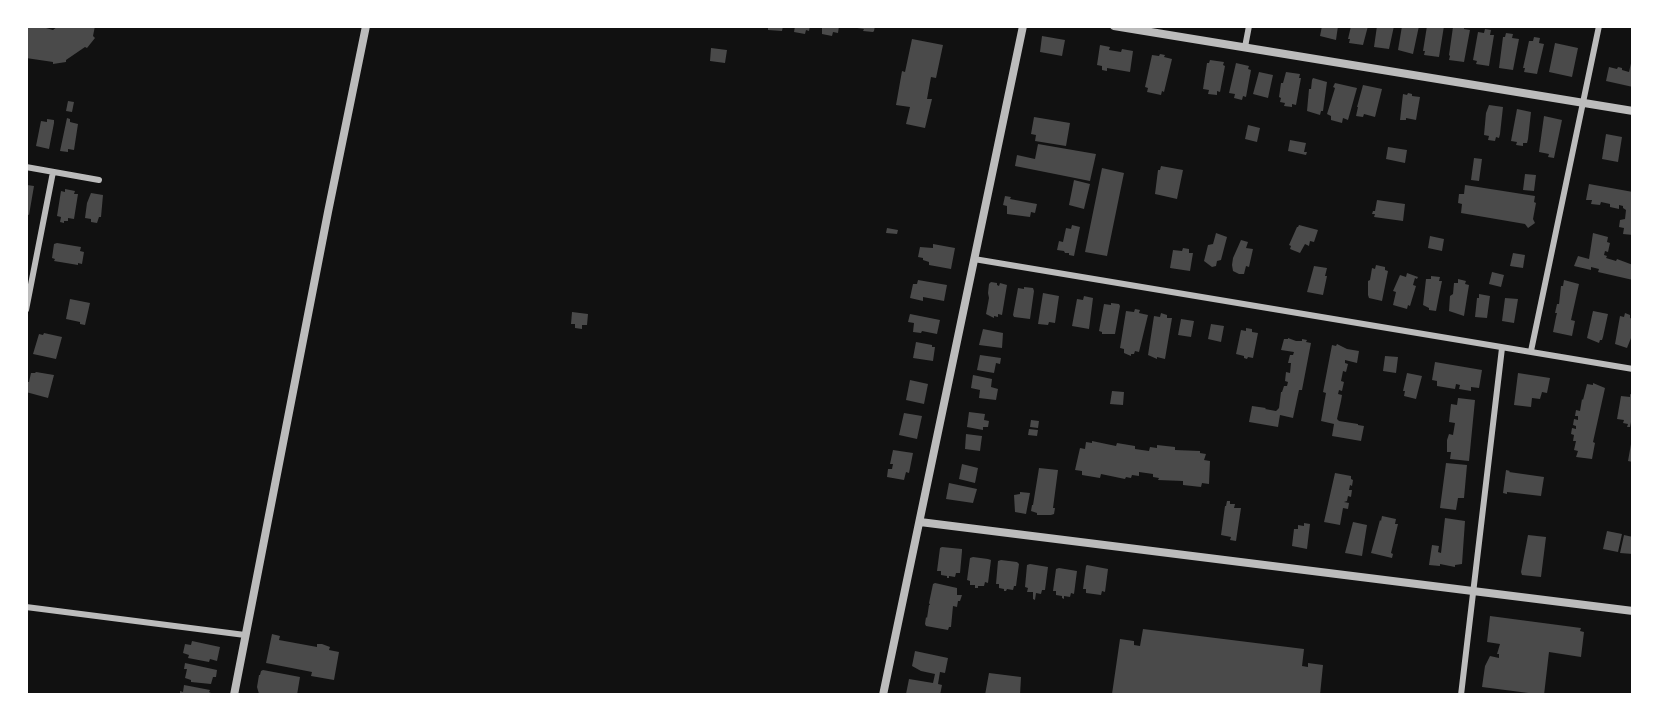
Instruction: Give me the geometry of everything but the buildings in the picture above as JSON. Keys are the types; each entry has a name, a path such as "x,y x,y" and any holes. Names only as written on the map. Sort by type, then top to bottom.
{"street":[{"path":"234,695 366,26"},
{"path":"883,695 1023,26"},
{"path":"1114,26 1633,111"},
{"path":"1245,47 1249,26"},
{"path":"1531,351 1599,26"},
{"path":"26,167 99,180"},
{"path":"26,310 53,172"},
{"path":"974,259 1633,369"},
{"path":"1461,695 1502,348"},
{"path":"920,522 1633,611"},
{"path":"26,607 245,635"}]}
